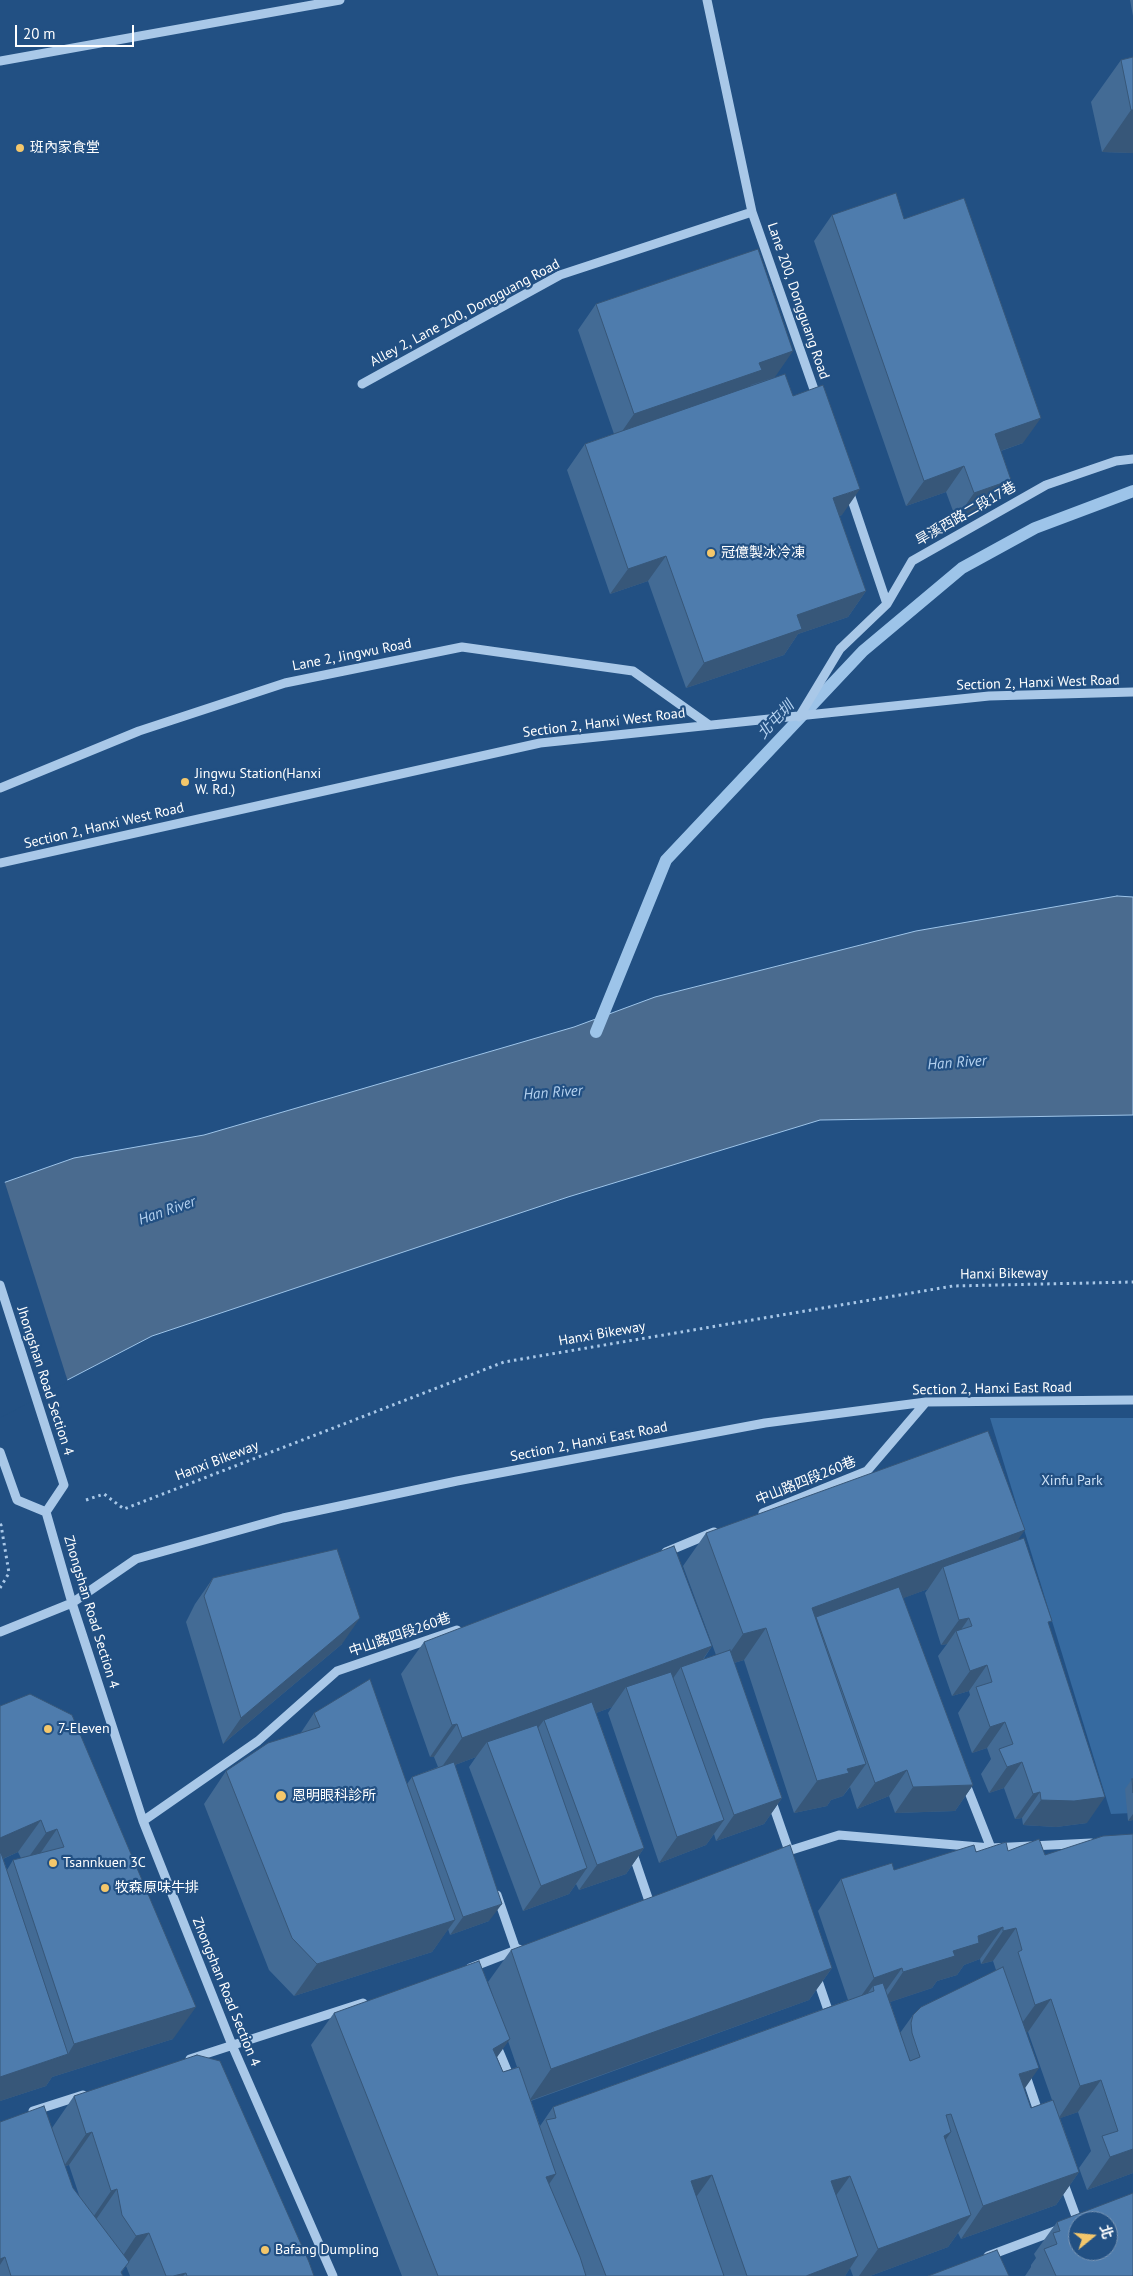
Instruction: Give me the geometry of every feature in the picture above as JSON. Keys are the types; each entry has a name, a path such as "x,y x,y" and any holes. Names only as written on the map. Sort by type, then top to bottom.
{"street":[{"path":"0,61 340,0"},
{"name":"Lane 200, Dongguang Road","path":"707,0 752,212 820,404"},
{"name":"Alley 2, Lane 200, Dongguang Road","path":"362,384 560,275 752,212"},
{"name":"旱溪西路二段17巷","path":"799,716 840,649 887,604 912,561 1046,485 1116,461 1133,459"},
{"path":"844,477 887,604"},
{"name":"Lane 2, Jingwu Road","path":"0,788 139,732 285,683 462,647 633,672 709,725"},
{"name":"Section 2, Hanxi West Road","path":"0,863 540,742 989,696 1133,692"},
{"name":"Jhongshan Road Section 4","path":"0,1285 64,1485 46,1512"},
{"name":"Section 2, Hanxi East Road","path":"0,1632 72,1603 136,1559 283,1518 457,1481 765,1423 926,1402 1133,1400"},
{"name":"中山路四段260巷","path":"758,1515 868,1472 926,1402"},
{"path":"0,1452 17,1500 46,1512"},
{"name":"Zhongshan Road Section 4","path":"46,1512 72,1603 143,1821 232,2045 333,2276"},
{"path":"658,1555 722,1530"},
{"name":"中山路四段260巷","path":"143,1821 258,1741 337,1671 466,1626"},
{"path":"963,1776 991,1848"},
{"path":"766,1787 790,1851"},
{"path":"778,1864 775,1854 839,1835 991,1848 1105,1843"},
{"path":"628,1838 650,1903"},
{"path":"469,1979 461,1971 521,1948 494,1885"},
{"path":"813,1967 829,2013 820,2017"},
{"path":"176,2064 372,2000"},
{"path":"492,2034 514,2089"},
{"path":"1020,2060 1042,2123"},
{"path":"29,2118 92,2092"},
{"path":"1058,2168 1077,2211"},
{"path":"977,2260 996,2257 1068,2226"}],"path":[{"name":"Hanxi Bikeway","path":"104,1494 124,1509 504,1362 953,1286 1133,1282"},
{"path":"0,1588 9,1572 1,1525"}],"green space":[{"name":"Xinfu Park","path":"990,1418 1133,1418 1133,1813 1111,1814"}],"water":[{"name":"Han River","path":"1117,896 1133,897 1133,1115 820,1120 568,1197 152,1336 0,1415 0,1184 74,1158 204,1135 574,1027 655,997 916,931"}],"pier":[{"path":"4,1180 68,1382 0,1418 0,1182"}],"building":[{"path":"1133,57 1133,110 1131,110 1121,60"},
{"path":"896,193 904,219 964,198 1041,418 995,434 1011,480 974,493 964,466 924,481 832,215"},
{"path":"758,249 793,351 759,363 762,370 634,414 596,304"},
{"name":"冠億製冰冷凍","path":"785,374 793,396 823,385 860,489 833,498 866,591 797,615 802,629 704,663 666,556 628,569 585,444"},
{"path":"988,1431 1025,1530 812,1608 866,1764 847,1769 849,1773 817,1781 766,1628 743,1634 706,1533"},
{"path":"1024,1538 1052,1621 1048,1622 1105,1797 1074,1801 1041,1800 1040,1792 1033,1794 1022,1762 1007,1767 999,1749 1013,1744 1005,1722 990,1727 976,1687 992,1682 987,1665 970,1671 956,1631 972,1626 969,1618 959,1620 943,1567"},
{"path":"674,1546 712,1646 462,1738 457,1724 452,1725 424,1642"},
{"path":"337,1549 360,1618 241,1718 204,1596 213,1578"},
{"path":"899,1587 973,1785 913,1787 907,1770 875,1783 816,1617"},
{"path":"730,1650 782,1798 734,1815 681,1667"},
{"path":"671,1672 724,1820 677,1837 626,1687"},
{"path":"370,1679 455,1920 317,1964 292,1938 226,1771 268,1743 320,1727 314,1713"},
{"path":"30,1694 72,1715 196,2007 74,2044 13,1860 64,1847 57,1829 46,1833 41,1820 0,1838 0,1706"},
{"path":"592,1702 644,1848 597,1865 544,1720"},
{"path":"537,1725 587,1868 541,1886 487,1742"},
{"path":"454,1762 502,1904 463,1917 412,1777"},
{"path":"1133,1834 1133,2149 1110,2157 1102,2136 1118,2131 1101,2080 1080,2086 1051,1999 1035,2005 1018,1952 1022,1950 1016,1928 1003,1931 1003,1927 978,1936 979,1943 953,1951 955,1956 903,1972 902,1968 874,1978 841,1879 892,1863 894,1870 974,1845 976,1852 1006,1842 1008,1851 1039,1839 1045,1855 1103,1836"},
{"path":"790,1845 832,1968 551,2069 511,1950"},
{"path":"0,1853 68,2054 0,2077"},
{"path":"479,1961 510,2039 493,2049 503,2072 519,2067 556,2174 546,2177 580,2257 586,2276 438,2276 334,2013"},
{"path":"1003,1967 1039,2068 1019,2074 1031,2108 1053,2100 1079,2172 983,2206 951,2114 946,2115 951,2132 944,2136 971,2215 878,2249 850,2176 831,2181 858,2256 806,2276 747,2276 712,2175 691,2181 724,2276 606,2276 546,2120 556,2118 553,2107 874,1991 873,1986 883,1983 910,2061 920,2057 912,2033 911,2023 913,2015 921,2007"},
{"path":"197,2055 220,2061 314,2276 187,2276 186,2273 166,2276 149,2233 136,2236 122,2215 117,2189 111,2191 92,2132 86,2134 74,2096"},
{"path":"44,2106 73,2188 129,2262 121,2272 123,2276 11,2276 5,2257 0,2259 0,2122"},
{"path":"1133,2193 1133,2276 1056,2276 1044,2249 1057,2244 1053,2233 1060,2231 1057,2222 1068,2218 1068,2261 1118,2261 1118,2211 1086,2211"},
{"path":"997,2250 1009,2276 928,2276"}],"waterway":[{"name":"北屯圳","path":"596,1032 666,860 863,651 962,568 1035,528 1133,491"}],"place":[{"name":"班內家食堂","path":"20,148"},
{"name":"冠億製冰冷凍","path":"711,553"},
{"name":"Jingwu Station(Hanxi W. Rd.)","path":"185,782"},
{"name":"7-Eleven","path":"48,1729"},
{"name":"恩明眼科診所","path":"281,1796"},
{"name":"Tsannkuen 3C","path":"53,1863"},
{"name":"牧森原味牛排","path":"105,1888"},
{"name":"Bafang Dumpling","path":"265,2250"}]}
